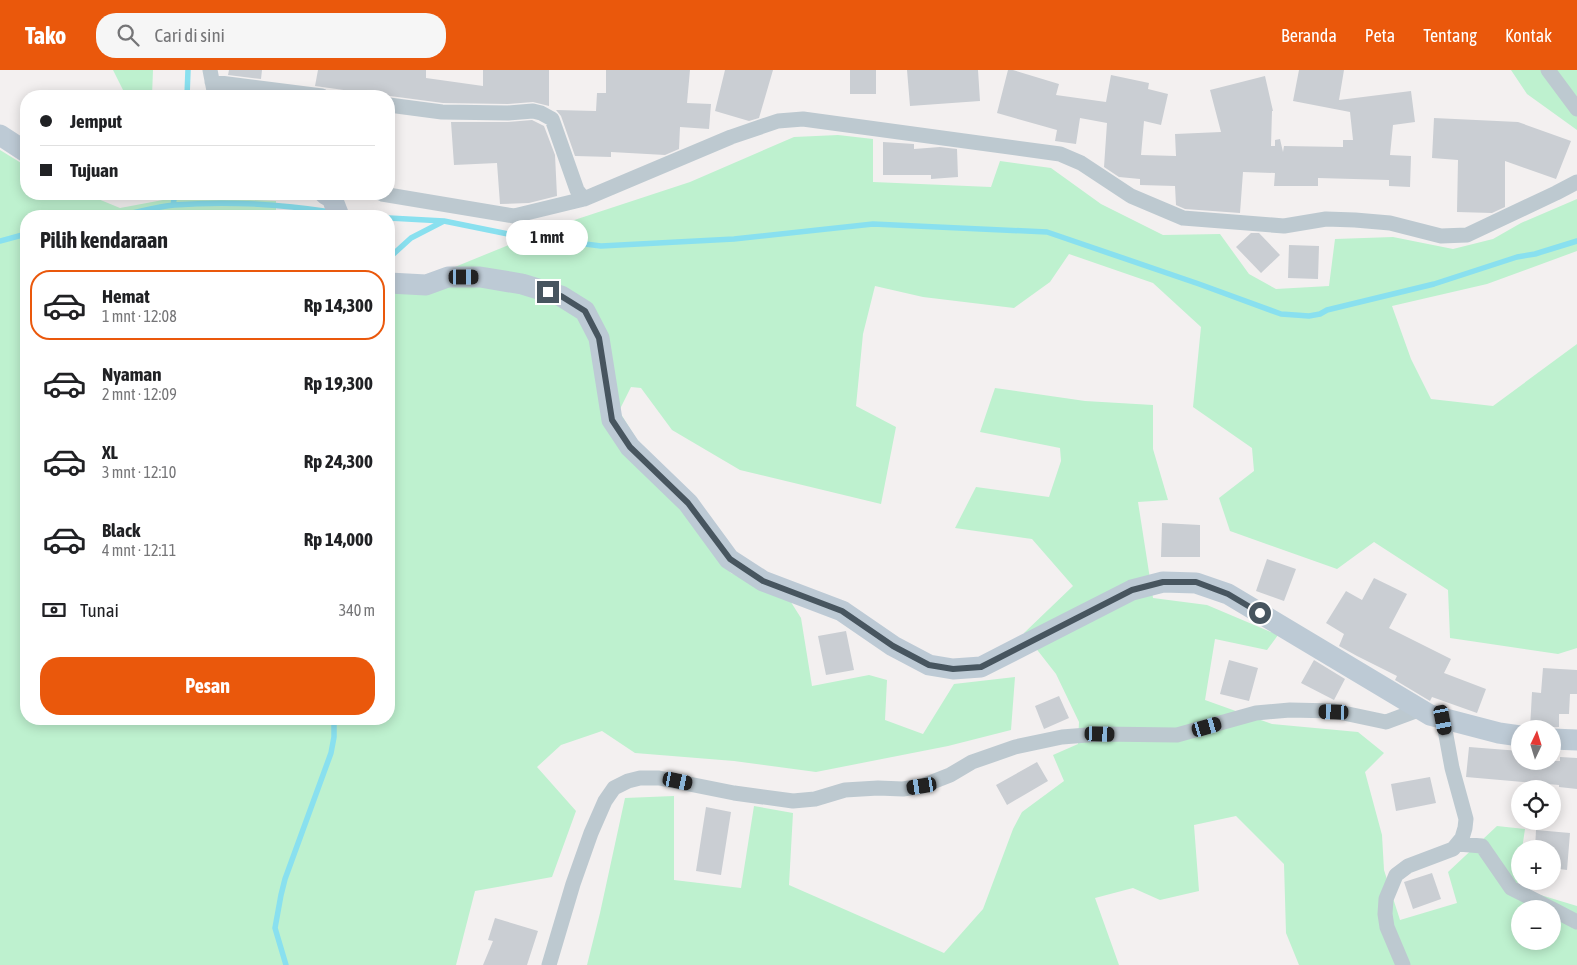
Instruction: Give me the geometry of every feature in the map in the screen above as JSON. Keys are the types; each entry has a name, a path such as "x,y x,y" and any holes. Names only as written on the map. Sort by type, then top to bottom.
{"street":[{"path":"1548,70 1577,109"},
{"path":"213,83 272,90"},
{"path":"395,105 442,112 541,113 552,119 577,190 584,199"},
{"path":"395,196 514,216 584,199 731,137 778,121 803,118 1060,154 1081,163 1131,196 1183,218 1284,226 1326,219 1355,220 1390,223 1440,236 1467,234 1577,182"},
{"path":"0,135 20,148"},
{"path":"395,284 426,285 448,277 480,277 522,284 561,296 585,311 599,338 612,420 630,447 688,503 730,559 763,581 842,611 893,646 929,665 953,669 981,667 1132,590 1163,582 1196,582 1228,594 1430,715 1443,720 1511,735"},
{"path":"549,965 573,884 602,809 614,788 628,781 640,778 659,778 734,793 793,801 815,799 845,790 903,789 922,786 950,775 972,762 1015,747 1062,737 1100,734 1177,735 1256,713 1290,710 1334,712 1386,722 1421,709"},
{"path":"1403,965 1387,927 1385,914 1386,900 1396,875 1408,866 1453,849 1462,838 1466,819 1452,768 1443,720"},
{"path":"1561,739 1577,740"},
{"path":"1458,844 1482,846 1511,888 1534,900"},
{"path":"1561,914 1577,922"}],"green space":[{"path":"113,70 153,70 152,90 123,90"},
{"path":"1511,70 1577,70 1577,130 1527,94"},
{"path":"838,135 873,139 873,182 991,187 1000,161 1051,168 1101,204 1163,235 1220,234 1249,274 1276,289 1329,286 1335,239 1393,237 1453,249 1493,239 1521,223 1577,199 1577,251 1487,284 1392,306 1411,359 1431,399 1493,406 1577,344 1577,648 1558,654 1450,638 1448,590 1374,542 1337,569 1230,531 1219,498 1254,471 1252,448 1193,407 1201,327 1153,283 1069,254 1050,282 1014,308 923,297 875,286 863,334 856,406 896,427 881,504 740,470 672,430 641,388 631,387 619,411 678,505 731,573 789,599 801,618 812,686 869,675 887,680 885,720 923,734 954,684 1015,677 1011,730 948,746 816,772 734,761 635,753 602,731 561,745 537,767 576,811 552,877 475,891 456,965 0,965 0,150 20,162 20,200 101,200 120,208 163,200 276,201 276,210 20,210 20,725 395,725 395,292 550,228 690,182 794,137"},
{"path":"995,388 1085,401 1153,405 1153,449 1168,500 1138,502 1153,598 1207,605 1278,635 1267,650 1215,639 1205,700 1272,724 1358,732 1384,753 1365,772 1382,835 1384,870 1400,920 1457,903 1448,872 1497,826 1511,828 1511,830 1525,830 1523,840 1511,840 1511,890 1524,890 1557,900 1511,900 1511,950 1561,950 1561,901 1577,906 1577,965 1299,965 1286,933 1284,864 1236,816 1194,825 1199,891 1160,900 1133,888 1095,898 1119,965 587,965 625,798 674,796 674,880 741,888 754,806 793,813 789,885 944,953 983,909 1013,829 1022,812 1064,781 1053,755 1078,744 1079,722 1056,674 1024,633 1073,586 1032,539 955,528 976,487 1049,497 1061,461 1060,448 980,432"}],"building":[{"path":"229,70 262,70 261,79 228,75"},
{"path":"318,70 426,70 426,78 483,86 483,70 549,70 549,106 533,102 508,104 443,103 395,97 395,90 344,90 315,86"},
{"path":"606,70 690,70 687,103 711,104 709,129 680,127 679,149 665,155 611,152 611,157 575,156 561,116 556,110 596,111 597,93 606,93"},
{"path":"725,70 773,70 759,118 749,121 715,111"},
{"path":"850,70 876,70 876,94 850,94"},
{"path":"907,70 978,70 980,101 910,106"},
{"path":"1008,70 1059,84 1056,95 1106,102 1111,75 1149,83 1148,89 1168,94 1161,125 1144,121 1141,155 1176,156 1175,134 1221,132 1210,90 1265,76 1273,111 1271,146 1275,146 1275,140 1280,139 1283,152 1284,146 1343,147 1343,140 1353,140 1350,112 1293,101 1299,70 1344,70 1339,100 1411,91 1415,122 1393,125 1390,155 1411,156 1410,187 1389,186 1389,180 1318,178 1318,186 1274,186 1275,173 1243,172 1240,213 1185,209 1176,205 1175,186 1140,185 1140,179 1119,177 1104,167 1107,123 1080,118 1076,144 1055,141 1057,130 997,113"},
{"path":"1434,118 1518,122 1571,141 1556,179 1505,161 1505,207 1492,213 1457,212 1458,160 1432,158"},
{"path":"532,120 544,126 555,155 557,196 529,203 500,204 497,163 454,165 451,122"},
{"path":"883,142 914,144 914,149 940,147 957,149 958,177 931,179 931,175 883,175"},
{"path":"1251,233 1259,233 1280,255 1261,273 1236,247"},
{"path":"1289,245 1319,246 1318,279 1288,278"},
{"path":"1162,523 1200,525 1200,557 1161,557"},
{"path":"1267,559 1296,569 1284,601 1256,591"},
{"path":"1374,578 1407,594 1389,628 1451,659 1444,673 1486,689 1477,713 1432,697 1430,701 1395,680 1397,676 1339,646 1344,634 1326,623 1346,591 1362,600"},
{"path":"846,631 854,670 826,675 818,636"},
{"path":"1229,660 1258,668 1249,701 1220,694"},
{"path":"1314,660 1345,679 1334,700 1301,683"},
{"path":"1543,668 1577,670 1577,694 1570,694 1569,714 1559,714 1559,720 1530,720 1532,692 1541,693"},
{"path":"1059,696 1069,718 1044,729 1035,706"},
{"path":"1469,747 1511,750 1511,770 1561,770 1561,757 1577,758 1577,789 1561,787 1561,780 1511,781 1466,777"},
{"path":"1037,762 1048,781 1007,805 996,785"},
{"path":"1430,777 1436,803 1396,811 1391,784"},
{"path":"706,807 731,812 721,875 696,871"},
{"path":"1536,830 1570,833 1567,870 1561,869 1561,840 1535,840"},
{"path":"1432,873 1441,899 1413,909 1404,882"},
{"path":"495,918 538,931 527,965 483,965 493,941 488,940"}],"waterway":[{"path":"187,90 188,70"},
{"path":"173,205 174,200"},
{"path":"147,210 167,206 213,203 273,205 315,210"},
{"path":"395,218 444,221"},
{"path":"395,253 411,238 444,221 513,235 601,246 734,239 873,224 1047,232 1281,314 1309,316 1434,284 1517,257 1535,254 1577,241"},
{"path":"0,241 20,236"},
{"path":"286,965 275,928 281,895 285,879 331,753 334,725"}],"route":[{"path":"548,292 561,296 585,311 599,338 612,420 630,447 688,503 730,559 763,581 842,611 893,646 929,665 963,670 981,667 1132,590 1163,582 1196,582 1228,594 1260,613"}]}
